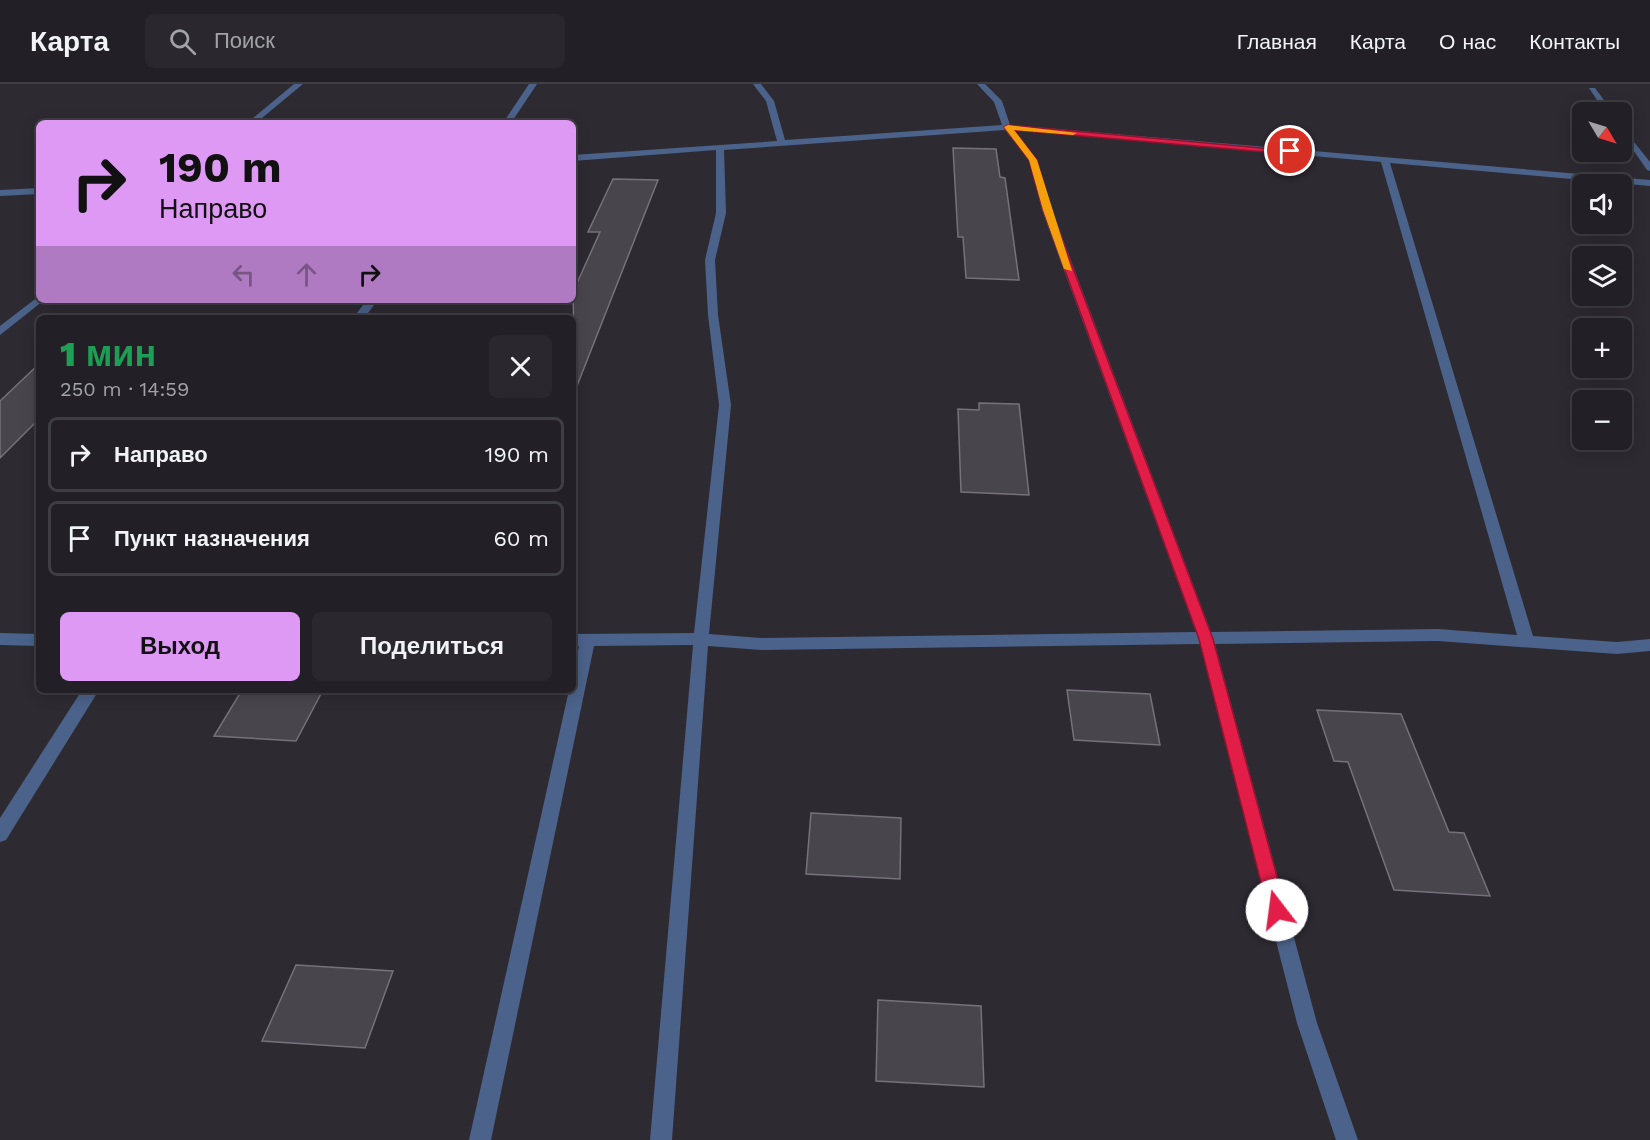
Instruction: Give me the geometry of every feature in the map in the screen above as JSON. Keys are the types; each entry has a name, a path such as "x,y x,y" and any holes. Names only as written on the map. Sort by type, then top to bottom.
{"street":[{"path":"255,120 299,84"},
{"path":"509,120 533,84"},
{"path":"757,84 770,101 782,143"},
{"path":"981,84 998,101 1008,127 1033,160 1047,210 1206,639 1307,1023 1347,1140"},
{"path":"1592,90 1601,102"},
{"path":"576,158 1008,127 1650,183"},
{"path":"1632,143 1650,168"},
{"path":"661,1140 701,639 725,405 713,315 710,260 721,213 720,148"},
{"path":"1384,159 1527,643"},
{"path":"0,193 36,191"},
{"path":"0,332 36,302"},
{"path":"360,315 370,303"},
{"path":"576,665 581,640 701,639 761,644 1438,635 1617,648 1650,645"},
{"path":"0,639 36,640"},
{"path":"0,834 89,693"},
{"path":"480,1140 570,693"}],"building":[{"path":"953,148 996,149 1000,177 1005,178 1019,280 966,278 963,237 958,237"},
{"path":"613,179 658,180 576,388 576,315 573,315 573,303 576,303 576,285 600,232 588,232"},
{"path":"36,367 36,422 0,458 0,401"},
{"path":"979,403 1019,404 1029,495 961,492 958,409 979,410"},
{"path":"1067,690 1150,694 1160,745 1074,740"},
{"path":"240,693 321,693 296,741 214,736"},
{"path":"1317,710 1401,714 1449,832 1464,833 1490,896 1394,890 1348,762 1334,761"},
{"path":"811,813 901,818 900,879 806,874"},
{"path":"296,965 393,971 365,1048 262,1041"},
{"path":"878,1000 981,1006 984,1087 876,1081"}],"slow traffic":[{"path":"1069,269 1047,210 1033,160 1008,127 1073,133"}],"route":[{"path":"1277,910 1206,639 1047,210 1033,160 1008,127 1290,151"}]}
